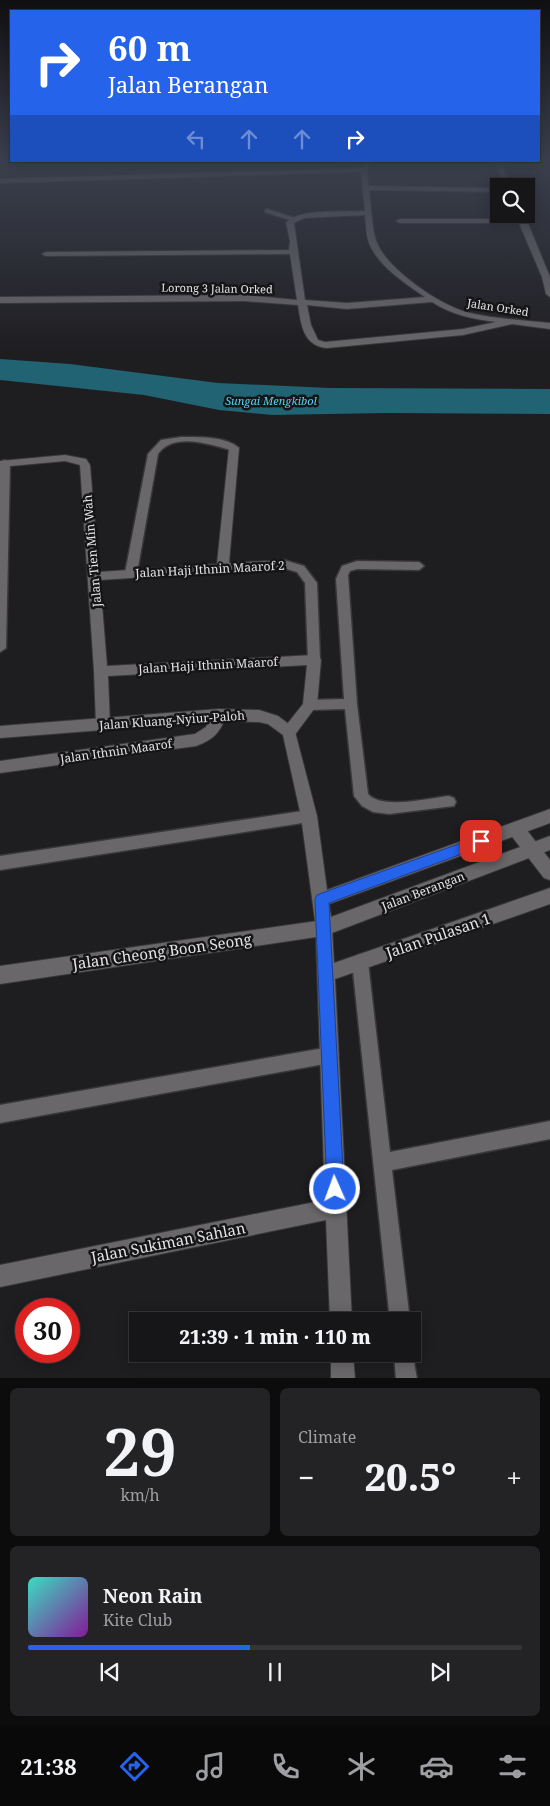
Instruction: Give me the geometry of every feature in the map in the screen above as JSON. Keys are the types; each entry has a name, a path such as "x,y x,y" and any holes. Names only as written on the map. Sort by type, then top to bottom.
{"street":[{"path":"291,225 301,303 315,342 325,345 463,332 511,322"},
{"name":"Jalan Orked","path":"370,225 373,243 387,263 405,280 446,307 467,314 511,322 550,326"},
{"path":"524,225 546,277 550,294"},
{"path":"46,254 293,252"},
{"name":"Lorong 3 Jalan Orked","path":"0,300 244,298 347,306 433,299"},
{"path":"223,568 234,448"},
{"name":"Jalan Tien Min Wah","path":"2,464 65,458 82,460 85,465 101,671 103,724"},
{"name":"Jalan Haji Ithnin Maarof 2","path":"94,576 284,564"},
{"name":"Jalan Haji Ithnin Maarof 2","path":"310,705 314,660"},
{"name":"Jalan Haji Ithnin Maarof","path":"101,671 314,660"},
{"path":"310,705 289,732 309,816 322,899 341,1312"},
{"name":"Jalan Kluang-Nyiur-Paloh","path":"0,732 219,715 259,716 274,720 289,732"},
{"name":"Jalan Ithnin Maarof","path":"0,767 196,740 208,736 216,728 219,715"},
{"name":"Jalan Berangan","path":"322,899 550,816"},
{"path":"516,829 550,873"},
{"name":"Jalan Berangan","path":"324,928 550,843"},
{"name":"Jalan Pulasan 1","path":"326,974 550,896"},
{"name":"Jalan Cheong Boon Seong","path":"0,975 324,928"},
{"name":"Jalan Sukiman Sahlan","path":"0,1276 336,1208"},
{"path":"342,1362 343,1378"}],"lane":[{"path":"131,573 152,454 160,445 169,440 221,443 234,448"},
{"path":"0,648 2,464"},
{"name":"Jalan Haji Ithnin Maarof 2","path":"284,564 295,564 305,572 311,583 314,660"},
{"path":"419,566 357,565 348,566 343,571 351,704 361,796 367,803 386,807 449,802"},
{"path":"310,705 351,704"},
{"path":"0,863 309,816"},
{"path":"360,962 399,1312"},
{"path":"0,1114 330,1055"},
{"path":"382,1163 550,1130"},
{"path":"405,1362 407,1378"}],"water":[{"name":"Sungai Mengkibol","path":"0,359 70,364 218,383 329,388 550,389 550,414 386,413 272,415 219,410 144,395 0,380"}],"route":[{"path":"335,1189 322,899 481,841"}]}
